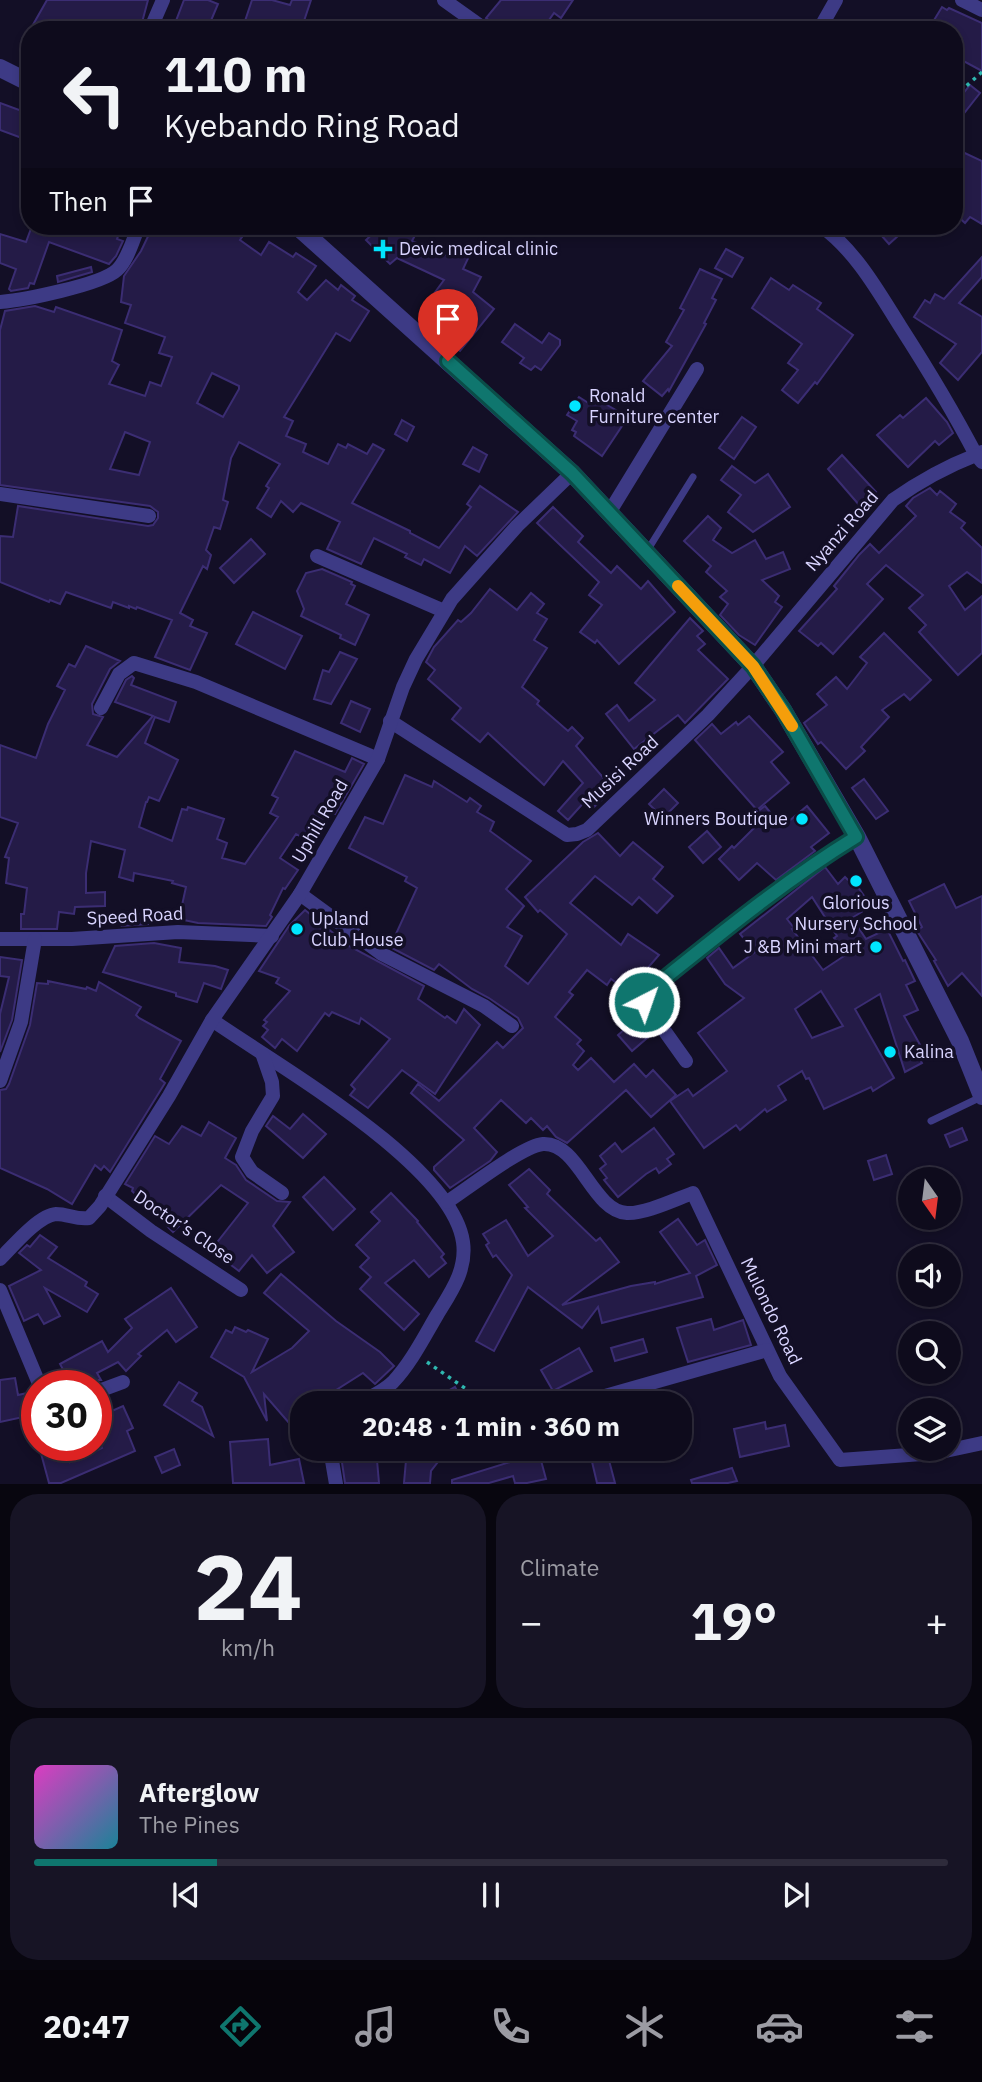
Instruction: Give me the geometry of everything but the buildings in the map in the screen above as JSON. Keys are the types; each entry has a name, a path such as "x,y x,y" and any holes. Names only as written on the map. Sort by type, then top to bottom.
{"street":[{"path":"154,21 163,0"},
{"path":"443,0 473,21"},
{"path":"824,21 836,0"},
{"path":"962,0 982,9"},
{"path":"0,68 21,78"},
{"path":"0,302 24,299 96,281 111,274 121,264 135,235"},
{"path":"307,235 572,473 753,666 783,710 856,837 960,1041 982,1096"},
{"path":"833,235 878,291 980,457"},
{"path":"609,513 697,369"},
{"name":"Nyanzi Road","path":"753,666 893,500 944,467 980,457"},
{"name":"Uphill Road","path":"0,1259 48,1217 54,1214 77,1219 89,1217 105,1196 169,1096 212,1020 300,894 377,759 416,659 444,611 517,526 572,473"},
{"path":"0,494 149,516"},
{"path":"317,555 444,611"},
{"path":"101,708 119,674 134,663 196,682 377,759"},
{"name":"Musisi Road","path":"390,721 539,818 567,835 577,835 587,830 708,715 753,666"},
{"path":"686,1061 644,1002 645,994 809,866 856,837"},
{"path":"300,894 382,954 484,1006 512,1026"},
{"name":"Speed Road","path":"0,939 94,938 178,932 272,936"},
{"path":"0,1081 21,1022 34,939"},
{"path":"212,1020 366,1123 408,1160 447,1202 457,1222 463,1241 460,1277 413,1353 382,1391"},
{"path":"264,1056 273,1096 251,1131 242,1157 253,1172 282,1194"},
{"name":"Mulondo Road","path":"447,1202 505,1163 543,1144 557,1147 570,1157 611,1208 625,1213 638,1212 693,1193 780,1376 841,1460 936,1453 982,1443"},
{"name":"Doctor’s Close","path":"105,1196 151,1231 240,1290"},
{"path":"0,1290 33,1370"},
{"path":"623,1391 767,1350"},
{"path":"112,1386 123,1382"},
{"path":"332,1461 337,1483"}],"lane":[{"path":"646,552 693,477"},
{"path":"931,1121 982,1096"}],"path":[{"path":"963,89 982,72"},
{"path":"413,1353 469,1391"}],"slow traffic":[{"path":"678,586 753,666 792,726"}],"place":[{"name":"Devic medical clinic","path":"383,249"},
{"name":"Ronald Furniture center","path":"575,406"},
{"name":"Winners Boutique","path":"802,819"},
{"name":"Glorious Nursery School","path":"856,881"},
{"name":"Upland Club House","path":"297,929"},
{"name":"J &B Mini mart","path":"876,947"},
{"name":"Kalina","path":"890,1052"}],"route":[{"path":"448,361 572,473 753,666 783,710 856,837 809,866 754,907 645,994 644,1002"}]}
